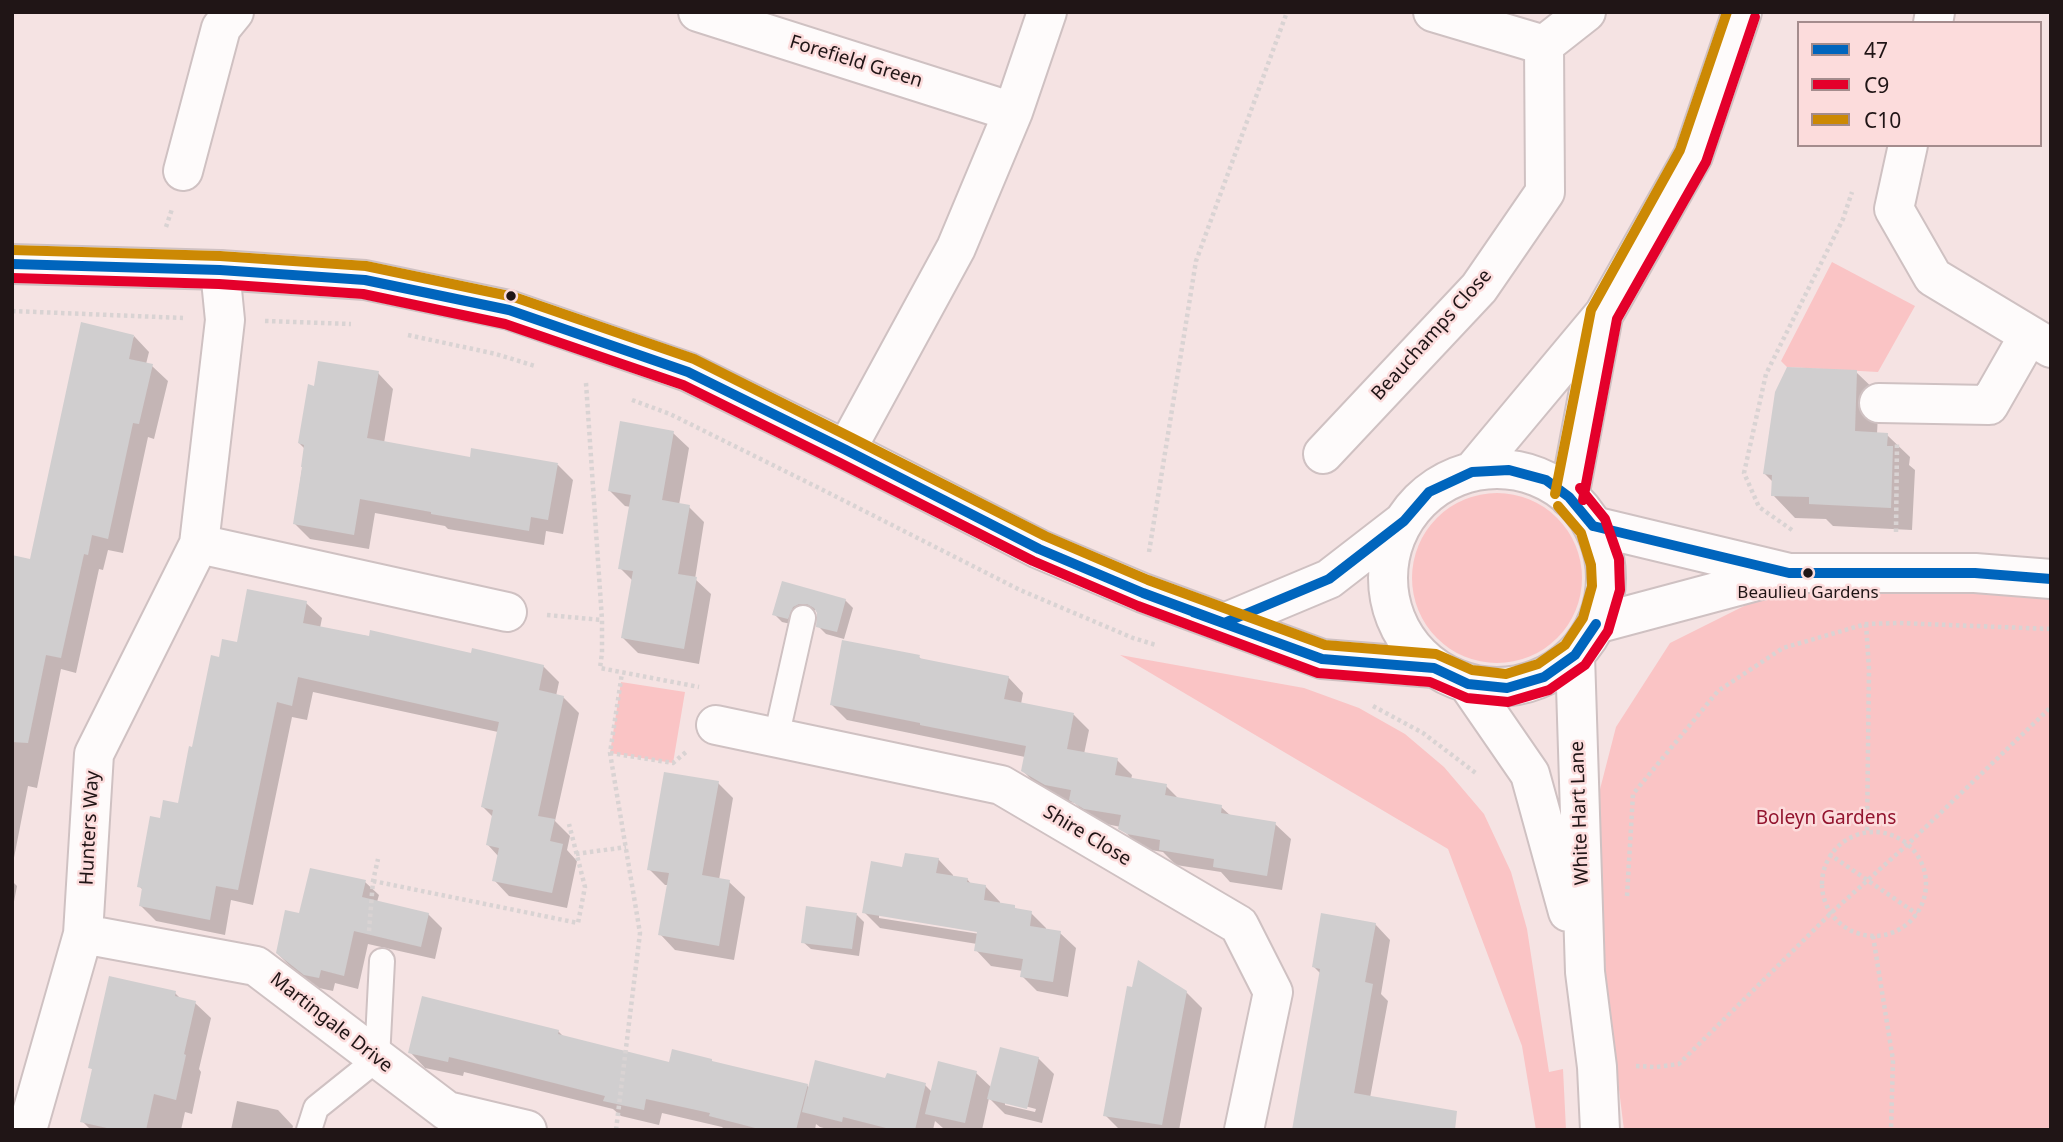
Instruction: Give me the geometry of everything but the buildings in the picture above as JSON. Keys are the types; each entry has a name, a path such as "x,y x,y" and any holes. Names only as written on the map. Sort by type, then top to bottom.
{"street":[{"path":"183,171 221,28 234,12"},
{"name":"Forefield Green","path":"698,12 1013,112"},
{"path":"846,450 956,248 1013,112 1047,12"},
{"path":"1433,12 1544,45 1586,12"},
{"path":"1472,472 1604,314 1693,156 1742,12"},
{"name":"Beauchamps Close","path":"1323,454 1479,288 1545,192 1544,45"},
{"path":"1889,403 1989,405 2040,341 1933,277 1894,209 1908,147"},
{"path":"12,264 220,270 365,280 509,310 688,372 1039,549 1143,593 1322,659 1434,668"},
{"name":"Hunters Way","path":"27,1130 83,934 94,754 199,544 225,320 220,270"},
{"path":"1569,496 1604,314"},
{"path":"1224,622 1329,579 1404,521 1429,492 1472,472 1509,470 1546,480 1569,496 1593,526 1605,562 1606,588 1596,624 1575,655 1544,677 1507,688 1468,684 1434,668 1407,642 1393,614 1387,577 1394,539 1404,521"},
{"path":"1593,526 1789,573 1975,573 2051,579"},
{"path":"199,544 507,612"},
{"path":"1596,624 1789,573"},
{"name":"White Hart Lane","path":"1575,655 1585,972 1597,1067 1600,1130"},
{"name":"White Hart Lane","path":"1468,684 1530,774 1585,972"},
{"name":"Shire Close","path":"716,725 1001,785 1239,925 1273,992 1244,1130"},
{"name":"Martingale Drive","path":"83,934 256,965 447,1111 527,1130"}],"lane":[{"path":"776,738 803,618"},
{"path":"309,1130 316,1108 377,1059 382,961"}],"path":[{"path":"1148,559 1196,261 1287,12"},
{"path":"155,268 183,171"},
{"path":"1802,537 1759,507 1744,473 1766,374 1843,219 1856,182"},
{"path":"12,311 359,324"},
{"path":"396,332 496,354 548,370"},
{"path":"573,379 598,387"},
{"path":"586,383 602,620 600,668 698,686 716,725 673,763 610,753"},
{"path":"622,396 670,414 1020,590 1158,646"},
{"path":"1889,403 1896,537"},
{"path":"507,612 602,620"},
{"path":"1866,624 1869,669 1867,831"},
{"path":"1627,900 1633,794 1718,691 1783,648 1866,624 2051,629"},
{"path":"616,1130 640,933 610,753 622,673"},
{"path":"1368,704 1423,733 1474,771 1483,781"},
{"path":"1638,1054 1640,1066 1679,1064 1831,913 1908,844 2051,707"},
{"path":"373,881 578,923 585,887 569,824"},
{"path":"1867,831 1895,835 1908,844 1922,863 1925,872 1926,890 1917,914 1909,923 1888,935 1866,936 1843,926 1831,913 1822,893 1823,871 1829,854 1850,836 1867,831"},
{"path":"576,854 626,847"},
{"path":"1829,854 1917,914"},
{"path":"1873,936 1893,1060 1891,1130"}],"green space":[{"path":"1832,262 1915,306 1878,372 1787,367 1781,361"},
{"path":"1497,493 1530,499 1557,518 1576,545 1582,578 1576,611 1557,638 1530,657 1497,663 1464,657 1437,638 1418,611 1412,578 1418,545 1437,518 1464,499"},
{"name":"Boleyn Gardens","path":"1784,586 2051,588 2051,1130 1624,1130 1606,984 1598,797 1616,727 1670,643"},
{"path":"1120,655 1304,688 1359,708 1405,734 1444,767 1484,814 1511,872 1527,929 1549,1072 1563,1069 1566,1130 1536,1130 1522,1046 1448,849"},
{"path":"621,682 685,692 673,763 610,753"}],"transit line":[{"name":"C10","path":"1555,494 1591,310 1680,150 1727,12"},
{"name":"C9","path":"1583,500 1617,319 1706,162 1755,17"},
{"name":"C10","path":"12,250 220,256 366,266 514,297 694,359 1045,536 1148,580 1325,645 1436,654 1472,670 1506,674 1538,664 1565,645 1583,618 1592,586 1591,565 1581,533 1558,506"},
{"name":"47","path":"12,264 220,270 365,280 509,310 688,372 1039,549 1143,593 1224,623 1329,579 1404,521 1429,492 1472,472 1509,470 1546,480 1569,497 1593,526"},
{"name":"C9","path":"12,278 219,284 363,294 505,324 683,385 1033,561 1138,606 1318,673 1430,682 1467,698 1508,702 1549,690 1585,665 1608,631 1620,590 1619,559 1605,519 1580,488"},
{"name":"47","path":"1593,526 1789,573 1975,573 2051,579"},
{"name":"47","path":"1193,612 1322,659 1434,668 1468,684 1507,688 1544,677 1575,655 1596,624"}],"place":[{"name":"Beaulieu Gardens","path":"1808,573"}]}
